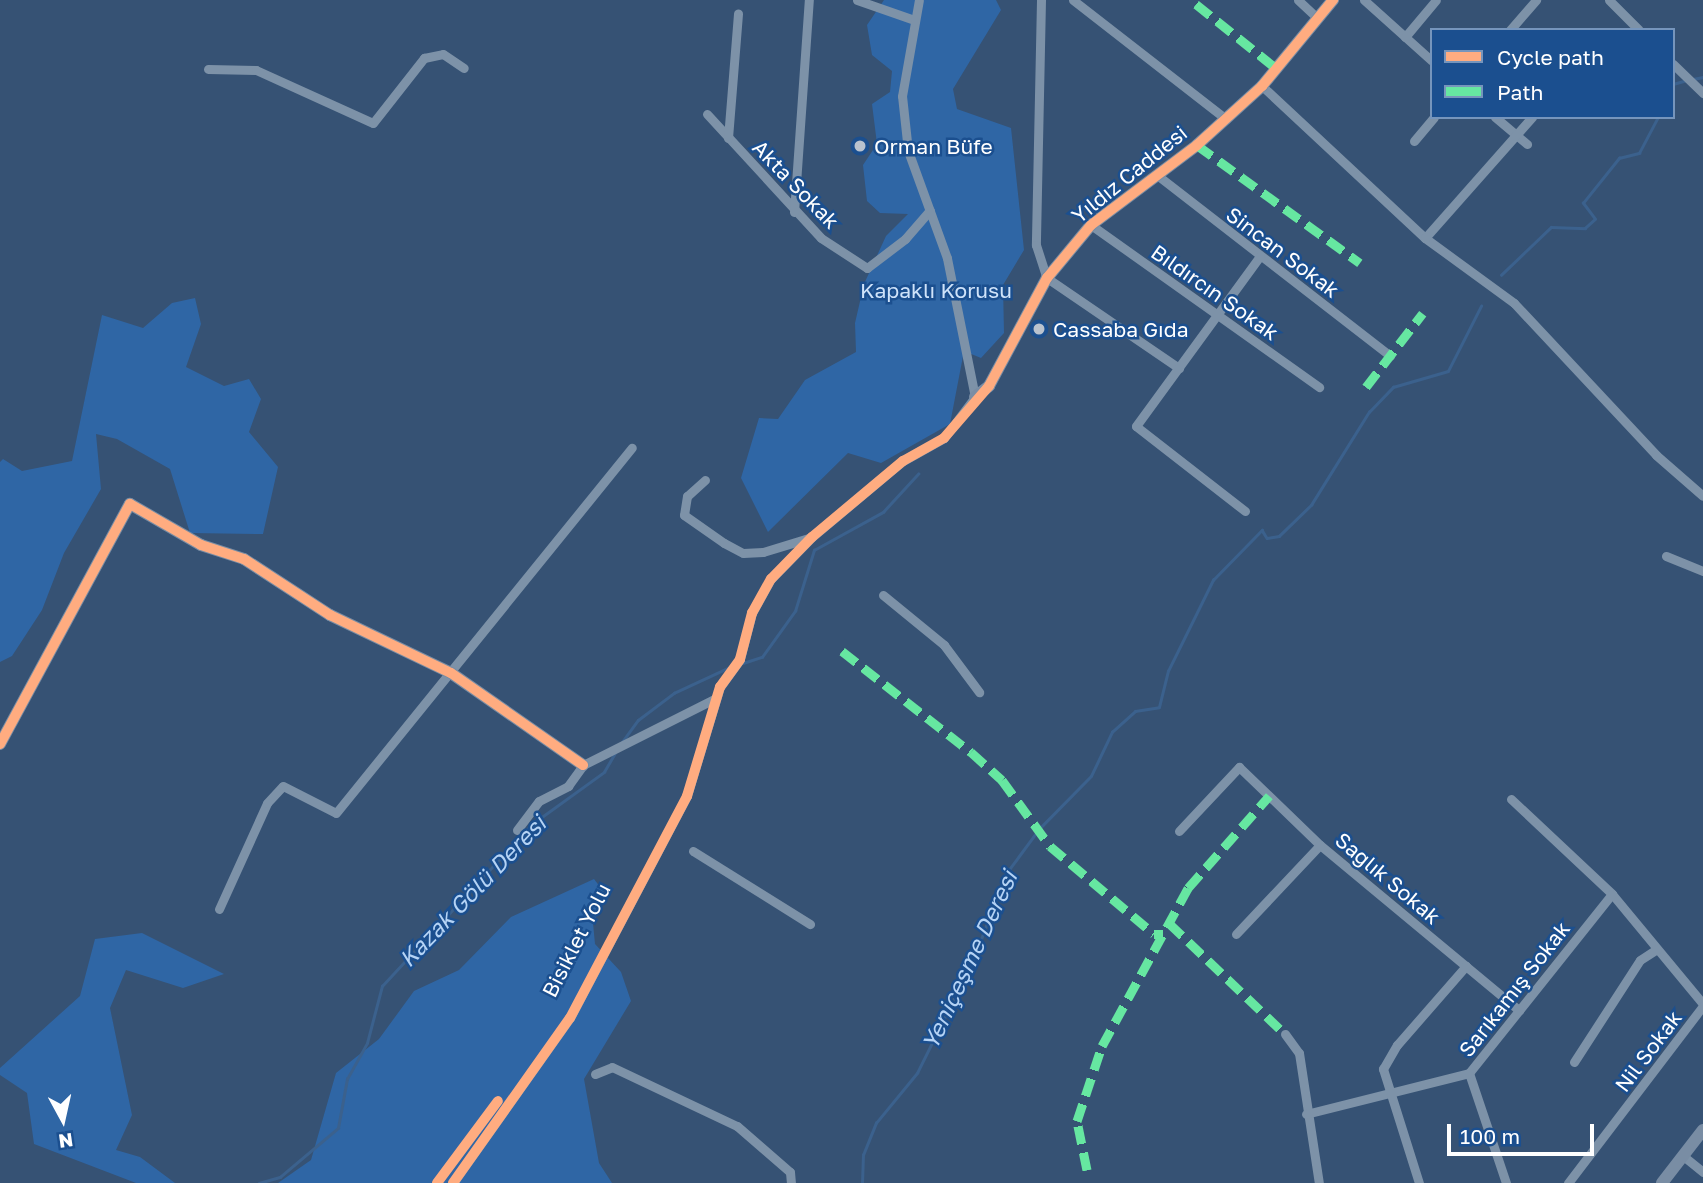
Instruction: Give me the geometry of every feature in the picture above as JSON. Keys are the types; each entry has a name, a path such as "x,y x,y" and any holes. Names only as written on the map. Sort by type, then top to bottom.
{"street":[{"path":"794,212 809,0"},
{"path":"857,0 914,20"},
{"path":"453,1183 570,1018 687,796 716,698 740,659 752,613 771,579 812,537 903,461 944,438 975,397 947,258 908,151 902,96 919,0"},
{"path":"1041,0 1036,245 1047,278 1179,368"},
{"path":"1073,0 1226,119"},
{"path":"1298,0 1317,18"},
{"name":"Yıldız Caddesi","path":"975,397 989,386 1047,278 1091,225 1226,119 1262,86 1333,0"},
{"path":"1364,0 1430,59"},
{"path":"1405,37 1436,0"},
{"path":"1512,28 1536,0"},
{"path":"1609,0 1637,28"},
{"path":"728,138 738,13"},
{"path":"208,69 256,70 373,123 424,58 443,54 464,68"},
{"path":"1675,66 1703,93"},
{"path":"1262,86 1425,238 1514,303 1656,455 1703,496"},
{"name":"Akta Sokak","path":"707,114 794,212 821,238 867,268 905,239 930,210"},
{"path":"1414,141 1432,119"},
{"path":"1497,119 1527,145"},
{"path":"1425,238 1530,119"},
{"name":"Sincan Sokak","path":"1157,175 1390,356"},
{"name":"Bıldırcın Sokak","path":"1091,225 1319,387"},
{"path":"1245,511 1136,426 1260,256"},
{"path":"219,909 267,803 283,786 337,813 632,448"},
{"path":"705,480 687,496 684,515 724,543 743,553 763,552 812,537"},
{"path":"0,744 130,504 201,545 244,559 330,615 451,673 583,765"},
{"path":"1665,556 1703,571"},
{"path":"883,595 944,645 979,692"},
{"path":"517,830 539,801 568,786 583,765 716,698"},
{"name":"Sağlık Sokak","path":"1179,831 1239,767 1321,845 1519,1010"},
{"path":"1511,799 1612,894 1703,1005"},
{"path":"1236,934 1321,845"},
{"path":"693,851 810,923"},
{"name":"Sarıkamış Sokak","path":"1306,1114 1469,1073 1612,894"},
{"path":"1574,1062 1640,960 1657,949"},
{"path":"1419,1183 1383,1069 1397,1045 1466,966"},
{"name":"Nil Sokak","path":"1568,1183 1703,1005"},
{"path":"1285,1034 1299,1053 1306,1114 1319,1183"},
{"path":"595,1074 612,1067 737,1126 790,1172 791,1183"},
{"path":"1469,1073 1506,1183"},
{"path":"1662,1183 1703,1130"},
{"path":"1682,1155 1703,1172"}],"green space":[{"name":"Kapaklı Korusu","path":"884,0 996,0 1001,10 953,89 957,109 1011,128 1024,250 1003,285 1004,333 981,358 964,351 950,424 881,463 848,453 768,532 741,478 759,418 778,419 805,380 856,352 855,323 864,284 886,236 908,214 880,213 867,201 863,165 877,144 872,104 890,92 892,71 872,55 867,25"},
{"path":"195,298 201,324 186,367 224,386 249,379 261,399 249,432 278,467 263,534 190,533 170,469 117,439 96,434 101,489 64,553 42,610 12,656 0,662 0,462 3,459 22,471 72,461 102,315 143,328 172,303"},
{"path":"594,879 607,896 593,923 595,944 621,972 631,1001 584,1079 599,1163 612,1183 278,1183 311,1160 336,1073 379,1039 414,991 459,970 511,917"},
{"path":"142,933 224,974 183,988 126,970 110,1008 132,1115 116,1150 140,1157 175,1183 136,1183 34,1144 27,1093 0,1075 0,1068 80,996 95,939"}],"waterway":[{"name":"Yeniçeşme Deresi","path":"1693,79 1703,77"},
{"name":"Yeniçeşme Deresi","path":"1675,83 1687,80"},
{"name":"Yeniçeşme Deresi","path":"1501,275 1551,227 1585,228 1595,219 1583,203 1619,158 1639,153 1657,119"},
{"name":"Yeniçeşme Deresi","path":"862,1183 863,1155 876,1123 917,1073 974,958 1005,875 1039,829 1091,776 1112,732 1135,711 1159,707 1168,671 1213,580 1262,530 1267,538 1279,536 1311,505 1369,412 1393,387 1448,371 1481,306"},
{"name":"Kazak Gölü Deresi","path":"743,663 762,657 795,611 814,550 883,512 918,474"},
{"name":"Kazak Gölü Deresi","path":"622,742 638,720 674,693 730,667"},
{"name":"Kazak Gölü Deresi","path":"259,1183 280,1177 338,1128 347,1079 367,1043 382,986 532,824 604,772 615,753"}],"marked path":[{"path":"1196,4 1276,68"},
{"path":"1197,145 1360,263"},
{"path":"1366,387 1423,313"},
{"path":"842,651 971,752 1002,780 1050,846 1154,934 1163,934"},
{"path":"1087,1170 1077,1121 1102,1046 1188,888 1269,796"},
{"path":"1169,923 1285,1034"}],"cycle path":[{"path":"453,1183 570,1018 687,796 720,687 740,659 752,613 771,579 812,537 903,461 944,438 989,386 1047,278 1091,225 1197,145 1262,86 1333,0"},
{"path":"0,744 130,504 201,545 244,559 330,615 451,673 583,765"},
{"path":"437,1183 498,1101"}],"place":[{"name":"Orman Büfe","path":"860,146"},
{"name":"Cassaba Gıda","path":"1039,329"}]}
